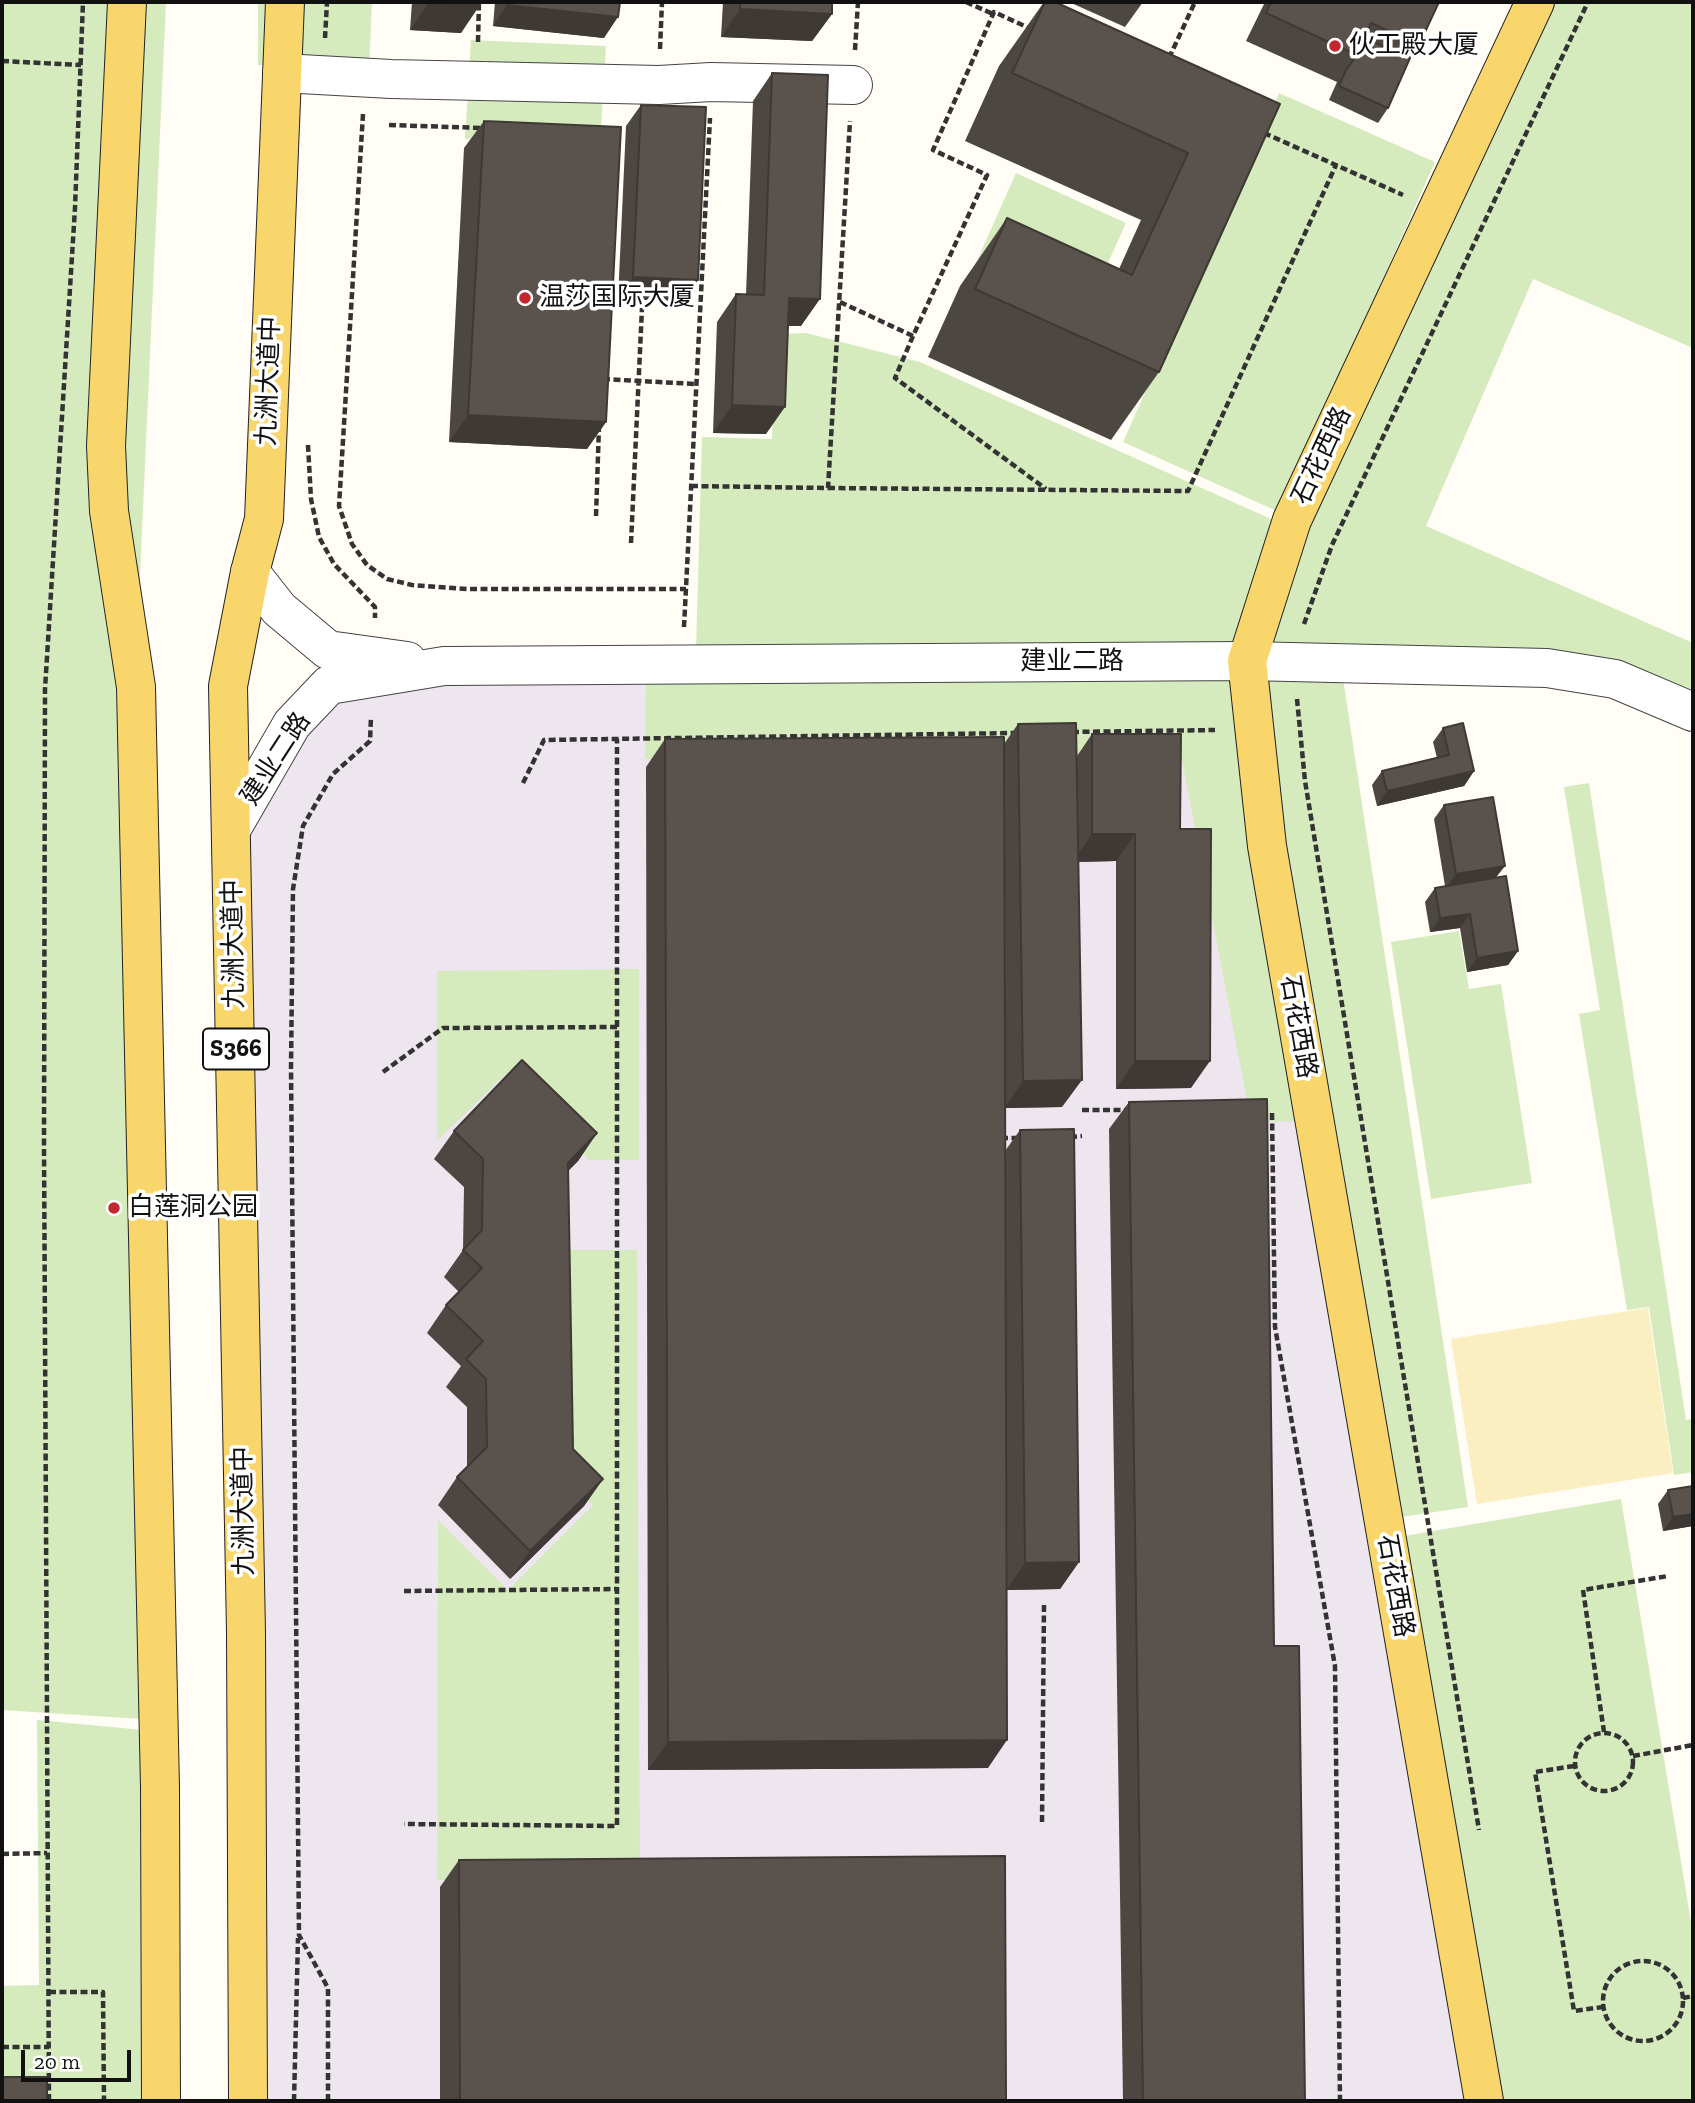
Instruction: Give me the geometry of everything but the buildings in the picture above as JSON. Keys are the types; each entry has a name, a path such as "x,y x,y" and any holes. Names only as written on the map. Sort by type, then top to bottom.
{"main road":[{"path":"127,2 106,446 109,511 136,687 160,1787 161,2101"},
{"name":"九洲大道中","path":"248,2101 245,1605 228,686 250,572 264,519 285,2"},
{"name":"石花西路","path":"1484,2101 1269,860 1247,661 1292,520 1535,2"}],"street":[{"path":"282,73 365,78 659,85 711,82 853,85"},
{"name":"建业二路","path":"250,572 279,609 328,650 373,667"},
{"name":"建业二路","path":"232,828 292,724 329,685 373,667 1247,661 1547,668 1615,679 1693,712"}],"path":[{"path":"49,2101 45,689 75,208 83,2"},
{"path":"323,75 327,2"},
{"path":"659,85 662,2"},
{"path":"828,488 858,2"},
{"path":"966,2 1031,29"},
{"path":"1168,61 1195,2"},
{"path":"1481,1840 1305,781 1295,662 1307,609 1332,545 1588,2"},
{"path":"993,14 933,150 987,176 895,378 1046,490"},
{"path":"2,61 80,65"},
{"path":"365,78 339,506 352,544 367,565 387,579 412,585 467,589 686,589"},
{"path":"682,664 711,82"},
{"path":"390,125 487,128"},
{"path":"1252,128 1437,211"},
{"path":"691,486 1188,491 1336,165"},
{"path":"840,302 913,336"},
{"path":"631,543 642,308"},
{"path":"601,393 602,366"},
{"path":"601,379 696,384"},
{"path":"596,516 600,420"},
{"path":"295,2101 295,1988 299,1935 291,1068 293,889 303,826 333,774 370,741 375,607 334,564 318,537 311,499 308,443"},
{"path":"1062,732 1215,730"},
{"path":"523,783 544,740 1020,733"},
{"path":"404,1824 617,1826 617,739"},
{"path":"383,1072 443,1028 617,1027"},
{"path":"1082,1110 1136,1110"},
{"path":"1068,1137 1082,1136"},
{"path":"1000,1138 1027,1138"},
{"path":"1604,1732 1583,1590 1668,1576"},
{"path":"404,1591 617,1590"},
{"path":"1042,1822 1044,1605"},
{"path":"1604,1732 1623,1739 1633,1756 1631,1774 1618,1788 1609,1791 1590,1788 1574,1766 1575,1756 1585,1738 1604,1732"},
{"path":"1633,1756 1693,1745"},
{"path":"1574,1766 1535,1772 1574,2011 1603,2007"},
{"path":"2,1854 47,1853"},
{"path":"299,1935 328,1988 328,2101"},
{"path":"1639,1961 1664,1966 1681,1985 1684,1998 1683,2011 1677,2024 1655,2040 1627,2039 1616,2032 1603,2007 1608,1982 1616,1972 1639,1961"},
{"path":"48,1992 103,1992 104,2101"},
{"path":"1684,1998 1693,1996"},
{"path":"2,2047 49,2047"}],"shaded area":[{"path":"1246,661 1484,2101 248,2101 232,828 329,686"}],"green space":[{"path":"2,2 166,2 135,685 157,1720 2,1710"},
{"path":"258,2 372,2 369,70 258,65"},
{"path":"1536,2 1693,2 1693,348 1533,279 1426,526 1693,643 1693,711 1615,678 1247,660"},
{"path":"471,40 606,46 600,145 465,139"},
{"path":"1279,93 1435,162 1279,512 1123,442"},
{"path":"1016,173 1126,223 1077,331 968,281"},
{"path":"806,333 920,362 1280,523 1239,651 696,649 702,437 772,439 775,334"},
{"path":"1239,670 1305,1121 1251,1122 1181,755 645,759 646,674"},
{"path":"1258,676 1343,678 1468,1507 1395,1518"},
{"path":"1589,783 1686,1420 1693,1419 1693,1472 1674,1475 1649,1307 1627,1310 1579,1014 1600,1010 1564,787"},
{"path":"1459,931 1469,989 1501,984 1532,1183 1431,1199 1391,942"},
{"path":"639,969 639,1160 589,1160 505,1075 437,1141 437,971"},
{"path":"559,1250 637,1250 640,1881 437,1880 438,1520 508,1590 593,1505 558,1469"},
{"path":"1621,1499 1693,1934 1693,2101 1492,2101 1398,1537"},
{"path":"37,1720 143,1730 147,2101 2,2101 2,1986 39,1985"}],"sand":[{"path":"1648,1308 1673,1473 1477,1504 1451,1339"}],"place":[{"name":"伙工殿大厦","path":"1335,46"},
{"name":"温莎国际大厦","path":"525,298"},
{"name":"白莲洞公园","path":"114,1208"}]}
